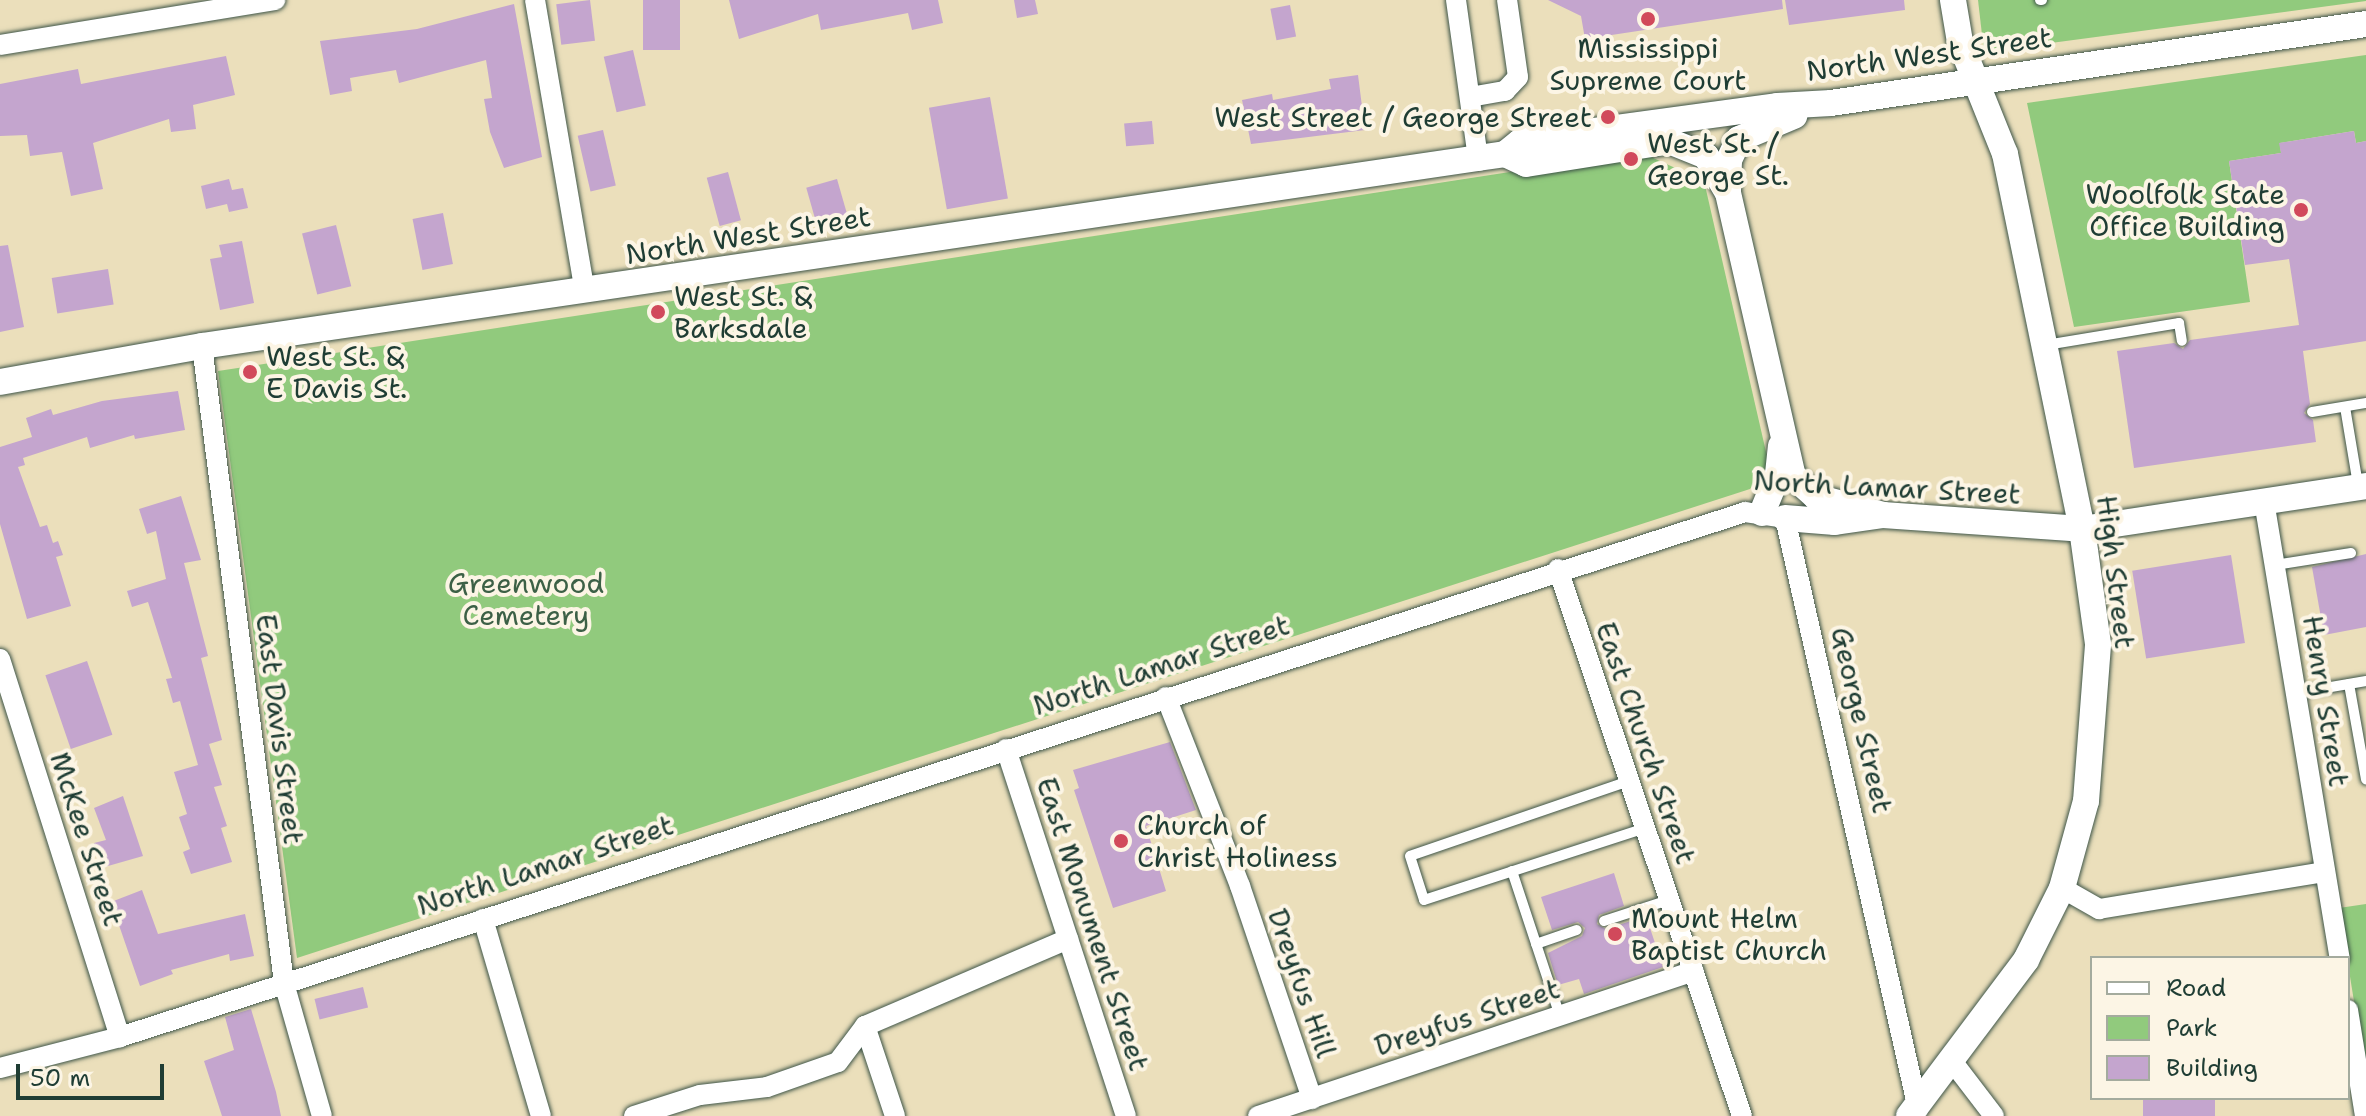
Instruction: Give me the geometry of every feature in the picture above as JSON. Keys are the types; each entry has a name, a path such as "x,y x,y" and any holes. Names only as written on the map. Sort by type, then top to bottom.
{"street":[{"path":"0,45 275,0"},
{"path":"535,0 585,291"},
{"path":"1456,0 1478,158"},
{"path":"1470,97 1505,91 1518,77 1507,0"},
{"name":"High Street","path":"1913,1112 2026,960 2062,888 2086,801 2098,644 2082,529 2005,154 1960,42 1953,0"},
{"name":"North West Street","path":"0,382 202,346 1505,154 1520,142 1536,139 1764,107 1831,103 2366,24"},
{"path":"1831,103 1762,125 1739,139 1729,160 1728,193 1781,439 1803,489 1883,515"},
{"name":"North West Street","path":"1505,154 1526,164 1656,142 1694,148 1716,168 1728,193"},
{"name":"East Davis Street","path":"202,346 284,983 322,1116"},
{"path":"1773,516 1781,439"},
{"name":"North Lamar Street","path":"0,1068 120,1037 1732,513 1835,522 1883,515 2082,529 2362,486"},
{"name":"Henry Street","path":"2264,501 2340,956"},
{"name":"George Street","path":"1773,516 1878,936 1913,1112"},
{"name":"East Church Street","path":"1558,569 1742,1116"},
{"name":"McKee Street","path":"0,659 120,1037"},
{"name":"Dreyfus Hill","path":"1166,697 1240,886 1312,1099"},
{"name":"East Monument Street","path":"1006,749 1126,1116"},
{"path":"2062,888 2099,909 2325,872"},
{"path":"483,919 541,1116"},
{"path":"634,1116 700,1095 767,1087 838,1062 865,1026 1068,939"},
{"name":"Dreyfus Street","path":"1258,1116 1693,971"},
{"path":"2350,1022 2365,1116"},
{"path":"865,1026 895,1116"},
{"path":"1952,1061 1994,1116"}],"lane":[{"path":"2044,346 2179,323 2182,341"},
{"path":"2312,412 2366,403"},
{"path":"2345,407 2362,486"},
{"path":"2275,565 2351,553"},
{"path":"2296,693 2366,681"},
{"path":"2349,684 2366,779"},
{"path":"1629,781 1410,856 1424,900 1645,828"},
{"path":"1512,871 1560,1016"},
{"path":"1604,921 1669,900"},
{"path":"1536,944 1577,930"}],"green space":[{"path":"1978,0 2366,0 2366,1 1984,52"},
{"path":"2366,55 2366,141 2356,143 2354,131 2280,143 2281,153 2229,161 2250,302 2074,327 2027,103"},
{"name":"Greenwood Cemetery","path":"1640,152 1704,181 1769,465 1750,489 297,958 218,371"},
{"path":"2366,904 2366,1076 2350,976 2350,956 2347,956 2339,908"}],"building":[{"path":"590,0 595,41 561,45 556,4"},
{"path":"643,0 680,0 680,50 643,50"},
{"path":"729,0 938,0 943,23 912,30 908,13 821,30 818,14 739,39"},
{"path":"1014,0 1035,0 1038,14 1017,18"},
{"name":"Mississippi Supreme Court","path":"1548,0 1782,0 1783,9 1585,39 1581,16"},
{"path":"1785,0 1904,0 1905,10 1789,25"},
{"path":"514,4 542,157 504,168 490,132 484,99 492,98 486,60 399,83 396,70 350,78 352,91 330,95 320,41 417,29"},
{"path":"1290,5 1296,36 1276,40 1270,9"},
{"path":"633,50 646,106 617,112 604,57"},
{"path":"226,56 235,95 193,105 196,129 171,132 169,119 93,143 103,189 71,196 62,152 30,156 27,135 0,136 0,84 78,69 81,84"},
{"path":"1358,75 1365,130 1251,144 1242,100 1272,94 1273,100 1331,89 1329,79"},
{"path":"990,97 1008,198 947,209 929,108"},
{"path":"1152,121 1154,144 1126,146 1124,123"},
{"path":"603,130 616,186 590,191 578,136"},
{"path":"2354,131 2356,143 2366,141 2366,341 2303,351 2310,404 2304,413 2313,420 2316,442 2134,468 2117,351 2174,343 2183,349 2190,340 2299,325 2289,259 2245,265 2229,161 2281,153 2279,143"},
{"path":"728,172 741,220 720,226 707,178"},
{"path":"229,179 232,190 243,188 248,208 229,212 227,204 206,209 201,186"},
{"path":"837,179 847,215 816,223 806,188"},
{"path":"443,213 453,264 422,270 413,219"},
{"path":"336,225 351,286 317,295 302,233"},
{"path":"242,241 254,303 220,310 210,259 222,257 219,245"},
{"path":"8,245 24,327 0,332 0,246"},
{"path":"108,269 114,305 57,313 52,278"},
{"path":"178,391 185,430 135,439 134,435 90,448 87,437 23,458 25,465 18,467 40,527 47,525 53,543 58,541 63,555 56,557 71,606 27,619 0,524 0,447 32,437 26,418 51,409 53,415 102,401"},
{"path":"181,496 201,560 184,563 208,656 201,658 222,740 209,744 222,785 214,787 227,826 221,828 232,862 191,874 183,852 190,849 179,817 187,814 174,772 198,765 180,701 173,703 166,679 172,678 148,602 132,607 127,591 166,579 156,531 147,534 139,509"},
{"path":"2366,554 2366,627 2324,635 2312,567"},
{"path":"2231,555 2245,643 2146,659 2132,571"},
{"path":"87,661 112,735 71,749 45,675"},
{"name":"Church of Christ Holiness","path":"1170,742 1196,810 1146,826 1166,891 1113,908 1074,790 1079,788 1073,770"},
{"path":"123,796 143,856 101,868 94,843 106,840 94,808"},
{"name":"Mount Helm Baptist Church","path":"1614,873 1624,906 1599,915 1597,924 1606,929 1646,916 1663,967 1584,994 1579,979 1558,985 1548,953 1582,936 1585,928 1578,922 1552,930 1541,897"},
{"path":"142,890 158,934 245,914 254,956 230,961 229,954 171,970 173,974 140,986 111,902"},
{"path":"363,987 368,1007 320,1019 314,999"},
{"path":"251,1009 281,1116 222,1116 204,1061 234,1050 225,1017"},
{"path":"2143,1100 2215,1100 2215,1116 2143,1116"}],"place":[{"name":"Mississippi Supreme Court","path":"1648,19"},
{"name":"West Street / George Street","path":"1608,117"},
{"name":"West St. / George St.","path":"1631,159"},
{"name":"Woolfolk State Office Building","path":"2301,210"},
{"name":"West St. & Barksdale","path":"658,312"},
{"name":"West St. & E Davis St.","path":"250,372"},
{"name":"Church of Christ Holiness","path":"1121,841"},
{"name":"Mount Helm Baptist Church","path":"1615,934"}]}
